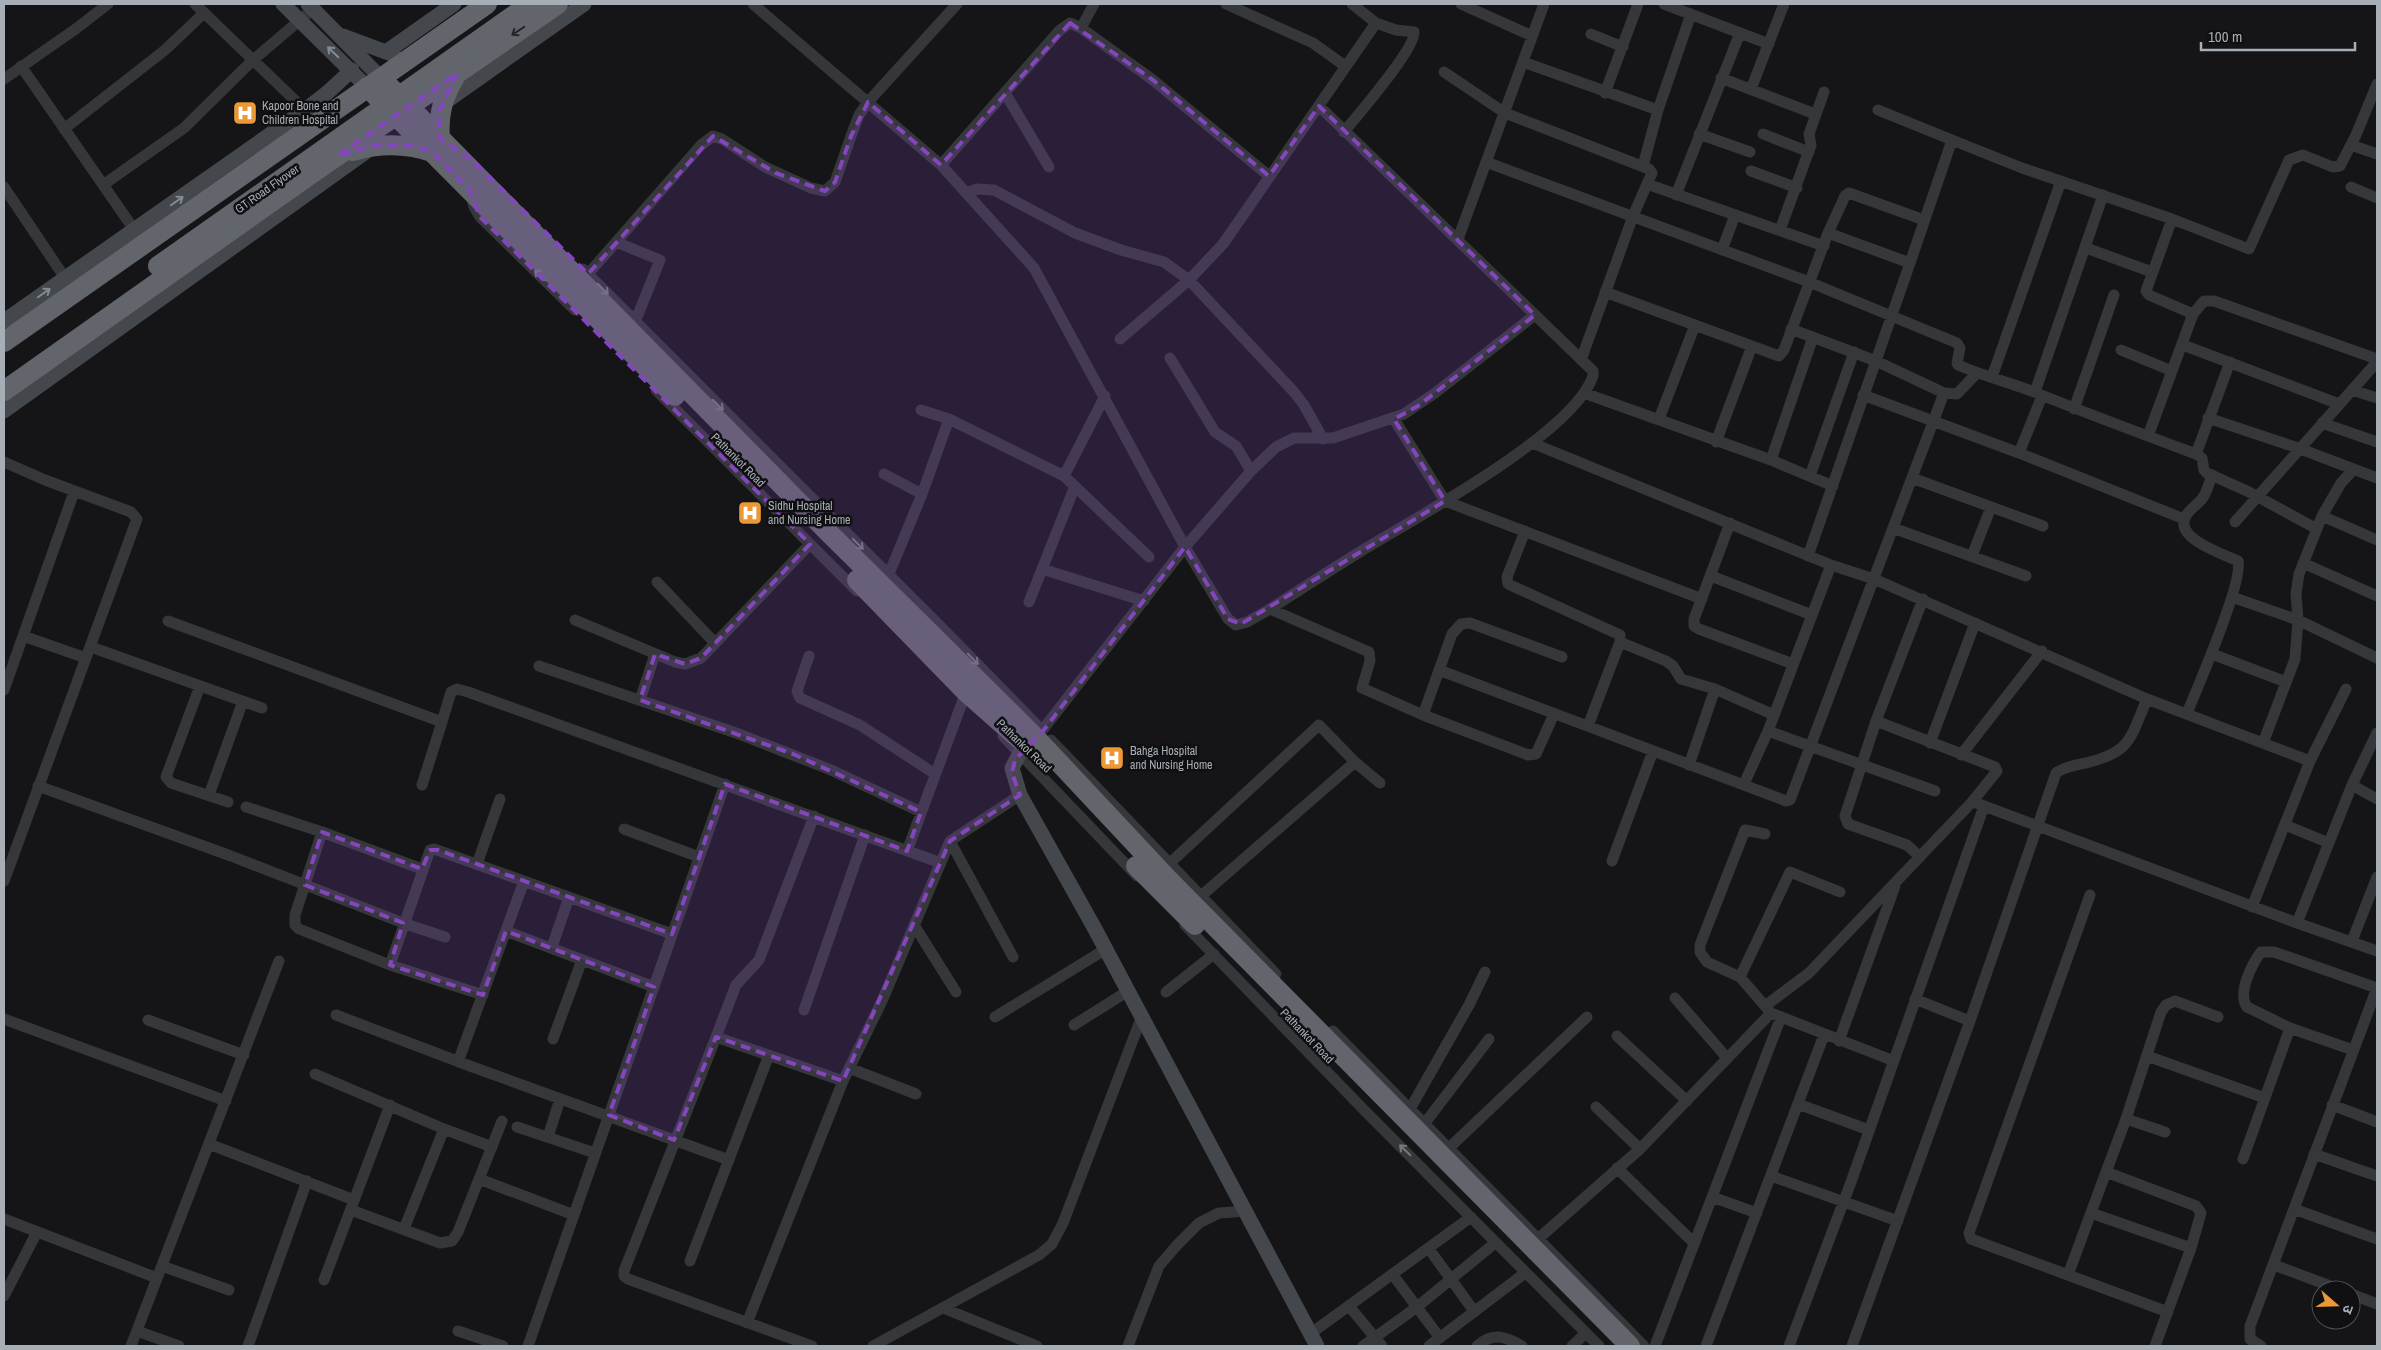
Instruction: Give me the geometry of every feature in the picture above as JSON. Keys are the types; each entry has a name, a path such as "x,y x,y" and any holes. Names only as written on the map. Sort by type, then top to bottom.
{"highway":[{"path":"4,342 487,4"},
{"name":"GT Road Flyover","path":"4,374 154,261 509,4"},
{"name":"GT Road Flyover","path":"4,357 154,261 530,4"},
{"path":"4,391 336,156 558,4"},
{"path":"436,145 441,105 446,92 458,73"},
{"path":"374,83 829,533 1031,742 1630,1346"},
{"path":"336,156 376,144 436,145"},
{"name":"Pathankot Road","path":"436,145 469,190 822,544 965,695 1031,742 1165,897 1242,970 1611,1346"}],"street":[{"path":"195,4 304,110"},
{"path":"283,4 352,70 374,83"},
{"path":"386,52 454,4"},
{"path":"441,105 584,4"},
{"path":"753,4 941,165 1034,268 1105,396 1185,547 1232,623 1241,624 1270,609 1445,501 1532,443 1577,403 1593,374 1458,239 1344,132 1319,106"},
{"path":"588,274 707,139 713,136 722,139 765,167 793,180 821,191 831,188 835,182 860,115 868,102 957,4"},
{"path":"1081,28 1094,4"},
{"path":"1226,4 1314,43 1345,66"},
{"path":"1344,132 1406,53 1414,38 1414,32 1396,30 1376,23 1352,4"},
{"path":"1461,4 1532,36"},
{"path":"1486,15 1490,4"},
{"path":"1458,239 1544,4"},
{"path":"1605,92 1638,4"},
{"path":"1664,4 1769,44"},
{"path":"1751,89 1784,4"},
{"path":"4,79 103,5"},
{"path":"103,184 184,128 252,60 299,20 310,6 337,33 374,83"},
{"path":"64,129 165,50 204,13"},
{"path":"1643,166 1658,110 1691,14"},
{"path":"941,165 1066,25 1070,23 1081,28 1153,80 1269,176"},
{"path":"1120,339 1189,280 1223,244 1376,23"},
{"path":"337,33 386,52 409,58"},
{"path":"1676,194 1720,78 1740,33"},
{"path":"1591,34 1623,47"},
{"path":"1522,62 1658,110"},
{"path":"21,66 135,231"},
{"path":"4,321 135,231 304,110 327,93 352,70"},
{"path":"1444,72 1506,112 1643,166 1651,171 1581,360"},
{"path":"1720,78 1815,114"},
{"path":"1878,110 2061,181 2172,219 2249,249 2289,160 2303,154 2337,168 2342,163 2374,105 2377,84"},
{"path":"1780,230 1812,143 1809,134 1824,92"},
{"path":"1005,93 1049,167"},
{"path":"1699,134 1750,152"},
{"path":"1763,134 1809,152"},
{"path":"1808,556 1952,140"},
{"path":"4,411 100,344 376,144"},
{"path":"436,145 471,158 889,574 1214,954 1358,1104 1599,1346"},
{"path":"2351,145 2377,154"},
{"path":"1486,162 1809,282 1957,343 1960,348 1957,364 1976,374 1992,377 2039,394 2074,409 2196,454 2202,458 2205,472 2257,496 2317,529"},
{"path":"1751,171 1797,188"},
{"path":"1992,377 2061,181"},
{"path":"1647,184 1824,246"},
{"path":"4,187 65,278"},
{"path":"2351,187 2377,198"},
{"path":"469,190 474,207 480,217 965,695 907,851"},
{"path":"966,193 977,190 994,190 1075,233 1121,250 1164,262 1189,280 1294,392 1304,405 1323,439"},
{"path":"1605,292 1779,356 1784,350 1828,233 1845,196 1849,193 1924,220"},
{"path":"2019,453 2103,195"},
{"path":"1722,250 1735,215"},
{"path":"2172,219 2146,288 2147,294 2193,314"},
{"path":"1828,233 1910,263"},
{"path":"616,242 660,260 635,322"},
{"path":"2086,248 2152,272"},
{"path":"2074,409 2114,296"},
{"path":"2148,436 2193,314 2204,301 2214,301 2377,360 2235,522"},
{"path":"1471,1217 1349,1306 1313,1340 1106,949 1020,795 1012,768 1185,547 1251,471 1276,446 1294,438 1332,438 1394,419 1418,406 1535,315"},
{"path":"1659,420 1695,325"},
{"path":"1791,329 1876,361 1944,394 1957,394 1976,374"},
{"path":"1771,460 1813,337"},
{"path":"2183,345 2339,404"},
{"path":"1716,442 1752,346"},
{"path":"2121,350 2172,371"},
{"path":"1810,476 1854,352"},
{"path":"1170,358 1215,432 1236,446 1251,471"},
{"path":"2196,454 2230,362"},
{"path":"2352,390 2377,398"},
{"path":"1584,393 1716,442 1771,460 1833,486"},
{"path":"1439,670 1786,801 1790,800 1812,747 1944,394"},
{"path":"1064,476 1105,396"},
{"path":"1863,396 2019,453 2184,520"},
{"path":"922,410 949,419 1064,476 1149,557"},
{"path":"2208,418 2298,448 2377,478"},
{"path":"889,574 922,494 949,419"},
{"path":"1394,419 1445,501 1702,599"},
{"path":"2322,423 2377,442"},
{"path":"1532,443 1808,556 1874,579 1923,599 2147,699 2310,761"},
{"path":"4,462 74,492 130,512 137,519 4,881"},
{"path":"2263,743 2295,659 2298,620 2296,594 2303,563 2322,516 2341,483 2354,469"},
{"path":"884,474 922,494"},
{"path":"2187,713 2212,654 2232,597 2239,563 2188,535 2183,527 2184,520 2191,509 2202,498 2212,475"},
{"path":"1912,478 2043,526"},
{"path":"1029,602 1075,486"},
{"path":"4,690 74,492"},
{"path":"1972,556 1991,506"},
{"path":"2322,516 2377,540"},
{"path":"1730,523 1694,619 1694,626 1699,630 1794,664"},
{"path":"1893,528 2026,576"},
{"path":"1525,531 1507,577 1508,584 1618,634 1620,642 1588,726"},
{"path":"575,620 675,662 685,664 701,658 810,544"},
{"path":"2303,563 2377,596"},
{"path":"1744,784 1774,716 1831,565"},
{"path":"1042,569 1144,600"},
{"path":"1711,576 1812,615"},
{"path":"656,582 715,643"},
{"path":"2232,597 2298,620 2377,658"},
{"path":"1920,857 1907,845 1857,828 1845,820 1845,812 1876,721 1923,599"},
{"path":"1270,609 1369,652 1370,661 1362,688 1423,715 1532,755 1539,750 1554,714"},
{"path":"168,621 442,722"},
{"path":"1423,715 1452,634 1458,626 1465,623 1562,657"},
{"path":"1930,743 1975,623"},
{"path":"23,636 86,658"},
{"path":"1620,642 1666,661 1673,666 1681,679 1715,690 1774,716"},
{"path":"91,647 262,708"},
{"path":"1961,754 2042,651"},
{"path":"640,700 655,654"},
{"path":"2212,654 2286,682"},
{"path":"809,656 798,691 800,698 860,725 935,774"},
{"path":"539,666 801,758 921,812"},
{"path":"200,686 166,778 171,783 228,802"},
{"path":"2252,907 2310,761 2346,689"},
{"path":"422,785 451,692 461,690 941,863"},
{"path":"1689,765 1715,690"},
{"path":"1852,1346 2040,826 2056,774 2065,768 2101,759 2125,747 2147,699"},
{"path":"209,795 244,702"},
{"path":"1538,1238 1640,1149 1972,802 1998,770 1995,767 1876,721"},
{"path":"1170,863 1319,725 1355,762 1380,783"},
{"path":"1768,731 1935,791"},
{"path":"2296,924 2352,785 2377,733"},
{"path":"1031,742 1170,863 1298,997 1644,1346"},
{"path":"1612,861 1653,751"},
{"path":"1201,896 1355,762"},
{"path":"528,1346 725,784"},
{"path":"2352,785 2377,799"},
{"path":"38,786 445,937"},
{"path":"747,1323 843,1082 882,1000 950,842 1020,795"},
{"path":"476,864 500,799"},
{"path":"1972,802 2040,826 2296,924 2352,941 2377,951"},
{"path":"1789,1346 1844,1202 1984,806"},
{"path":"246,807 322,832 422,869"},
{"path":"812,1346 624,1276 625,1264 736,985 759,960 814,816"},
{"path":"2285,825 2329,843"},
{"path":"624,829 699,856"},
{"path":"1765,834 1744,830 1700,945 1700,952 1707,962 1740,977 1772,1012 1824,1035 1894,1061"},
{"path":"322,832 294,915 295,925 299,929 390,965 482,995"},
{"path":"804,1010 864,835"},
{"path":"950,842 1013,957"},
{"path":"390,965 422,869 430,850 434,849 672,934"},
{"path":"1740,977 1790,872 1840,892"},
{"path":"2352,941 2377,876"},
{"path":"458,1062 524,881"},
{"path":"1840,1041 1896,882"},
{"path":"2090,896 1969,1233 1971,1240 2168,1312"},
{"path":"552,947 569,897"},
{"path":"914,925 956,992"},
{"path":"506,931 654,987"},
{"path":"995,1018 1106,949"},
{"path":"2261,1346 2250,1339 2250,1326 2377,988 2274,952 2261,952 2256,959 2244,991 2244,1003 2252,1012 2290,1028 2353,1050"},
{"path":"1166,992 1214,954"},
{"path":"553,1039 582,960"},
{"path":"130,1346 279,961"},
{"path":"1410,1109 1469,1005 1485,972"},
{"path":"1074,1025 1128,991"},
{"path":"1675,998 1727,1058"},
{"path":"1916,999 1970,1021"},
{"path":"2068,1275 2126,1118 2161,1012 2170,1001 2218,1017"},
{"path":"1655,1346 1712,1197 1772,1012"},
{"path":"336,1015 458,1062 609,1115 729,1160"},
{"path":"873,1346 1039,1255 1052,1244 1063,1223 1142,1016"},
{"path":"1449,1148 1587,1017"},
{"path":"4,1019 226,1101"},
{"path":"148,1020 244,1055"},
{"path":"2243,1159 2290,1028"},
{"path":"1706,1346 1824,1035"},
{"path":"1617,1036 1687,1101"},
{"path":"716,1037 843,1082"},
{"path":"1425,1123 1489,1039"},
{"path":"690,1261 769,1055"},
{"path":"2146,1056 2265,1098"},
{"path":"849,1068 916,1094"},
{"path":"315,1074 444,1129 492,1146"},
{"path":"548,1137 560,1099"},
{"path":"1798,1104 1869,1130"},
{"path":"2332,1105 2377,1122"},
{"path":"324,1280 390,1106"},
{"path":"1596,1107 1640,1149"},
{"path":"2126,1118 2165,1132"},
{"path":"209,1144 307,1181 404,1229 440,1243 452,1241 458,1232 502,1121"},
{"path":"517,1126 595,1153"},
{"path":"404,1229 444,1129"},
{"path":"2314,1154 2377,1176"},
{"path":"1617,1168 1694,1243"},
{"path":"2106,1172 2196,1206 2201,1213 2191,1248 2155,1346"},
{"path":"1771,1176 1898,1221"},
{"path":"479,1179 574,1215"},
{"path":"248,1346 307,1181"},
{"path":"1712,1197 1757,1212"},
{"path":"2294,1209 2377,1239"},
{"path":"1128,1346 1159,1266 1178,1244 1199,1223 1219,1213 1246,1211"},
{"path":"2091,1213 2191,1248"},
{"path":"4,1219 157,1278"},
{"path":"4,1296 37,1232"},
{"path":"1362,1346 1378,1342 1451,1278 1495,1243"},
{"path":"1429,1249 1474,1310"},
{"path":"2274,1265 2314,1280"},
{"path":"162,1266 229,1290"},
{"path":"1428,1346 1525,1273"},
{"path":"1393,1275 1440,1338"},
{"path":"2361,1298 2377,1304"},
{"path":"1349,1306 1378,1342"},
{"path":"943,1308 1037,1346"},
{"path":"137,1331 179,1346"},
{"path":"458,1331 503,1346"},
{"path":"1572,1346 1586,1333"},
{"path":"1477,1346 1482,1341 1495,1336 1508,1338 1522,1346"}],"highlighted area":[{"path":"1070,23 1153,80 1269,176 1319,106 1535,315 1418,406 1394,419 1445,501 1241,624 1228,619 1185,547 1043,731 1015,760 1012,773 1020,795 950,841 843,1081 716,1037 674,1140 609,1115 654,987 506,931 483,995 390,965 403,923 305,885 322,832 422,869 430,850 438,850 672,934 725,784 907,851 921,812 793,754 640,700 655,654 685,664 701,658 810,544 480,217 469,190 432,152 415,146 376,145 337,156 457,73 440,110 440,138 471,159 588,274 713,136 776,173 825,191 835,182 851,136 868,102 941,165"}],"place":[{"name":"Kapoor Bone and Children Hospital","path":"245,113"},
{"name":"Sidhu Hospital and Nursing Home","path":"750,513"},
{"name":"Bahga Hospital and Nursing Home","path":"1112,758"}]}
